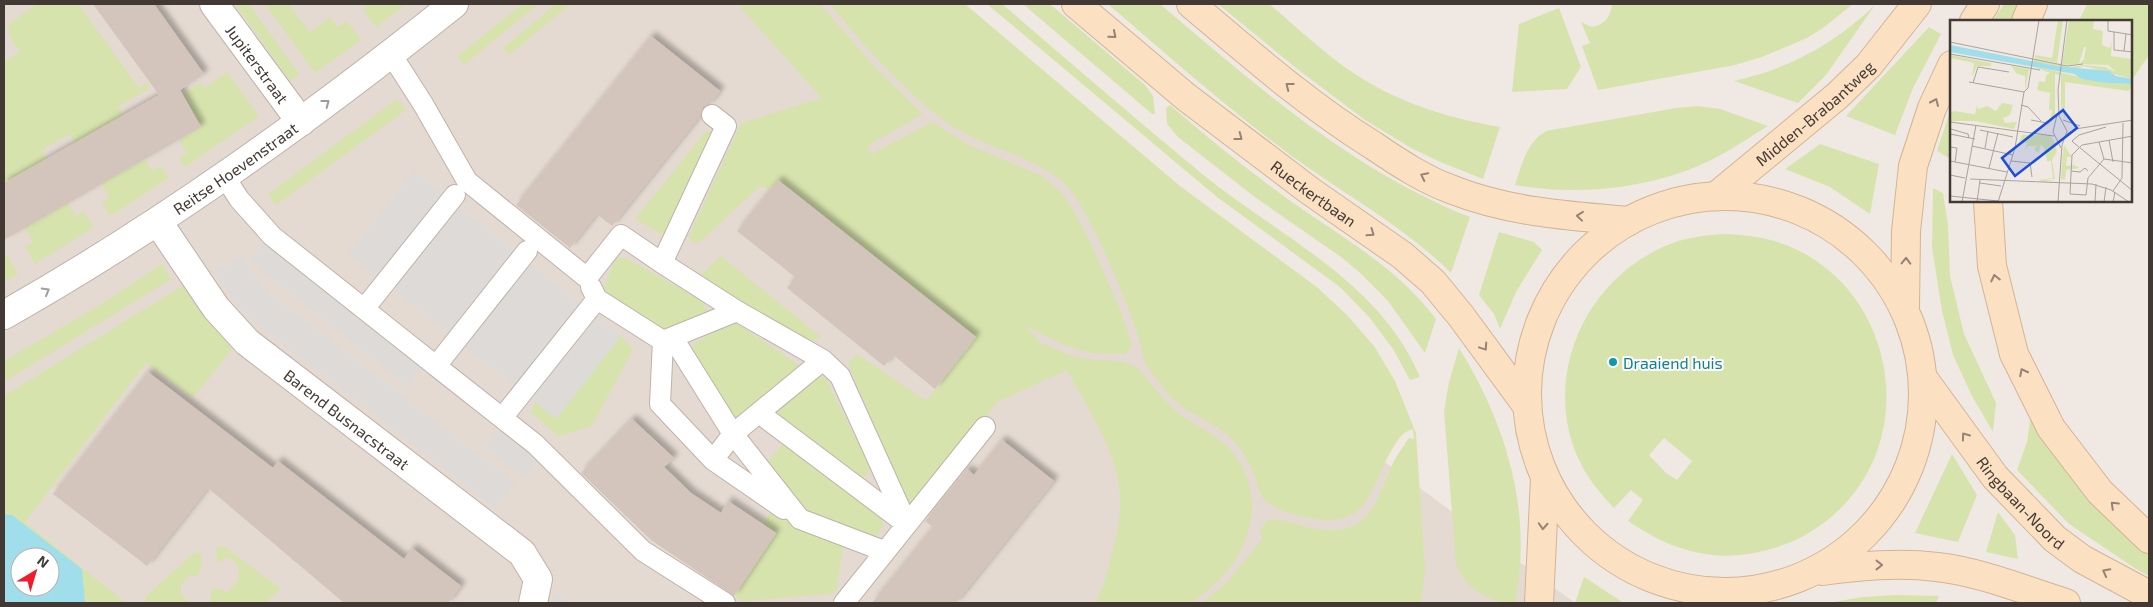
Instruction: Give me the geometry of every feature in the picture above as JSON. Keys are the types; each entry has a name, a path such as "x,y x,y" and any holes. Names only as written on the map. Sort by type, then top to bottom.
{"main road":[{"name":"Rueckertbaan","path":"1076,4 1186,97 1310,191 1402,255 1433,282 1461,316 1527,406"},
{"path":"1191,4 1274,74 1336,122 1400,164 1426,177 1453,190 1498,204 1548,213 1629,221"},
{"path":"1975,20 1985,4"},
{"path":"2026,20 2033,4"},
{"name":"Midden-Brabantweg","path":"1716,196 1837,96 1869,65 1909,10"},
{"path":"1905,310 1906,231 1913,166 1932,108 1950,69"},
{"path":"1716,196 1736,196 1774,202 1828,224 1859,248 1885,276 1905,310 1919,350 1924,400 1919,437 1911,465 1898,492 1882,517 1862,539 1839,557 1813,572 1796,580 1771,587 1718,598 1709,593 1665,583 1641,574 1611,556 1573,522 1545,478 1531,435 1526,390 1532,350 1540,323 1551,298 1566,275 1584,254 1606,236 1629,221 1671,203 1716,196"},
{"path":"1988,202 1992,266 2014,354 2051,428 2100,492 2149,539"},
{"name":"Ringbaan-Noord","path":"1923,378 1995,477 2055,539 2082,559 2149,594"},
{"path":"1538,603 1545,478"},
{"path":"1813,572 1867,565 1938,567 1995,581 2066,603"}],"street":[{"name":"Jupiterstraat","path":"214,4 301,122"},
{"name":"Reitse Hoevenstraat","path":"4,315 54,287 158,222 225,177 301,122 454,4"},
{"name":"Barend Busnacstraat","path":"158,222 216,308 247,342 522,553 538,579 533,603"}],"lane":[{"path":"391,54 423,104 466,181 587,278 597,299 668,340 733,434 800,520"},
{"path":"662,263 726,126 712,115"},
{"path":"225,177 239,198 272,236 545,453 643,551 725,603"},
{"path":"364,310 455,195"},
{"path":"587,278 622,235 737,311 823,360 840,376 906,524"},
{"path":"436,366 527,251"},
{"path":"502,418 597,299"},
{"path":"668,340 737,311"},
{"path":"668,340 660,404 713,460 800,520 884,552"},
{"path":"713,460 733,434 823,360"},
{"path":"759,413 906,524"},
{"path":"844,603 985,427"}],"shaded area":[{"path":"4,4 952,4 1319,413 1575,603 4,603"},
{"path":"414,171 621,336 556,419 348,254"},
{"path":"265,242 422,367 407,386 250,261"},
{"path":"241,256 268,292 516,483 496,509 243,312 214,272"},
{"path":"500,428 540,459 524,479 484,448"},
{"path":"557,593 571,603 549,603"}],"green space":[{"path":"37,4 78,4 139,88 149,81 147,90 118,106 123,115 75,143 70,134 42,150 46,159 4,183 4,62 20,51 11,38 9,27 10,23"},
{"path":"235,4 249,4 299,74 290,81"},
{"path":"265,4 288,4 310,32 330,17 338,27 347,21 361,40 315,73"},
{"path":"369,4 406,4 376,27 363,10"},
{"path":"522,4 538,4 464,65 457,57"},
{"path":"556,4 570,4 509,55 503,48"},
{"path":"737,4 820,4 873,65 923,114 872,143 867,148 872,154 932,122 969,145 1042,176 1061,192 1075,213 1090,242 1119,307 1132,345 1125,354 1093,353 1066,346 1024,325 1046,348 1043,343 1073,356 1119,361 1139,369 1174,409 1225,444 1237,458 1246,475 1251,493 1252,511 1243,546 1223,576 1200,597 1185,604 1095,603 1104,581 1115,542 1120,496 1114,463 1108,447 1067,370 997,402 911,511 848,364 857,354 926,401 976,337 778,180 770,190 760,186 701,241 692,243 689,236 741,123 822,98"},
{"path":"830,4 965,4 1180,186 1318,288 1347,315 1374,346 1395,381 1416,433 1425,570 1421,603 1202,603 1227,582 1263,538 1259,533 1266,521 1282,520 1305,527 1330,530 1345,529 1359,522 1366,516 1378,498 1399,452 1409,438 1414,439 1413,429 1404,434 1396,443 1366,502 1357,511 1346,517 1330,520 1310,518 1270,505 1262,497 1253,470 1232,439 1177,402 1160,384 1145,363 1134,325 1112,269 1085,213 1067,186 1053,174 1037,165 964,133 933,112 886,68"},
{"path":"987,4 1002,4 1201,173 1294,240 1353,287 1379,313 1402,343 1420,377 1410,380 1393,349 1370,318 1340,287 1217,197"},
{"path":"1023,4 1050,4 1145,85 1153,96 1155,114 1152,114"},
{"path":"1108,4 1160,4 1269,95 1345,150 1426,198 1470,217 1451,273 1393,225 1309,169 1242,118"},
{"path":"1218,4 1269,4 1332,58 1372,84 1425,108 1462,119 1500,127 1483,179 1413,149 1365,120 1296,68"},
{"path":"1612,4 1853,4 1807,38 1762,57 1735,65 1598,90 1582,46 1590,43 1581,22 1592,27 1600,24 1608,16"},
{"path":"2004,4 2024,4 2017,20 1994,20"},
{"path":"2087,4 2149,4 2149,55 2133,79 2133,20 2079,20"},
{"path":"1875,5 1826,75 1798,103 1734,81 1773,70 1810,53 1843,32"},
{"path":"1559,8 1581,67 1567,89 1512,92 1519,24"},
{"path":"1929,27 1941,34 1913,88 1895,135 1846,116"},
{"path":"227,72 259,116 185,167 179,158 187,153 179,140 201,127 183,94 200,82 205,88"},
{"path":"397,99 406,110 276,205 268,194"},
{"path":"1170,105 1261,179 1350,241 1405,284 1436,319 1425,353 1388,301 1358,271 1256,198 1178,137 1167,124 1166,108"},
{"path":"1698,106 1720,109 1768,126 1709,161 1686,171 1639,184 1589,190 1564,190 1515,185 1529,148 1546,131 1676,108"},
{"path":"1950,111 1950,159 1937,151"},
{"path":"706,131 713,132 667,237 635,219"},
{"path":"1820,144 1879,164 1870,214 1830,187 1785,169"},
{"path":"145,159 152,171 161,166 169,178 110,216 102,203 109,198 102,184"},
{"path":"1933,188 1943,193 1948,225 1950,276 1964,334 1996,403 1993,432 1972,396 1953,355 1942,311 1932,247"},
{"path":"68,203 76,216 84,211 94,227 35,264 25,247 33,242 25,228"},
{"path":"1499,232 1534,242 1542,250 1516,292 1500,329 1494,314 1479,295"},
{"path":"1725,234 1775,241 1791,247 1826,268 1853,296 1872,329 1884,366 1886,404 1880,442 1864,478 1839,510 1815,529 1797,539 1767,550 1730,556 1694,552 1678,547 1661,540 1628,521 1643,500 1631,490 1614,508 1595,486 1580,462 1569,432 1565,401 1567,371 1575,342 1588,314 1606,289 1629,268 1663,247 1689,238","holes":["1664,438 1692,461 1677,480 1666,473 1649,455"]},
{"path":"7,255 18,274 4,282 4,257"},
{"path":"721,256 821,337 809,342 701,279 700,276"},
{"path":"626,258 704,302 707,308 706,315 702,319 660,329 607,299 603,290 615,259"},
{"path":"162,264 171,279 4,382 4,361 93,309"},
{"path":"185,284 232,349 193,398 146,363 25,522 56,547 10,547 10,597 60,597 60,550 126,603 4,603 4,396"},
{"path":"731,323 738,324 797,364 799,368 737,418 731,415 691,354 692,347 696,342"},
{"path":"621,336 633,349 592,426 559,436 530,412 536,402 556,418"},
{"path":"1459,348 1491,408 1503,439 1512,471 1518,503 1521,536 1520,569 1515,603 1496,600 1479,592 1465,580 1456,564 1444,411 1449,382"},
{"path":"818,376 824,377 828,383 870,467 869,473 862,479 782,419 778,412 781,406"},
{"path":"2031,414 2149,551 2149,576 2069,524 2017,470 2027,442"},
{"path":"783,444 882,515 883,525 874,541 810,518 769,466 768,461"},
{"path":"1952,454 1977,495 1958,542 1915,533"},
{"path":"1998,512 2015,535 2018,559 1986,552"},
{"path":"770,513 843,547 836,591 831,594 742,601 734,596 776,533 762,524"},
{"path":"216,546 225,547 281,589 268,600 268,603 210,603 212,587 228,592 239,579 238,565 228,557 217,563"},
{"path":"199,552 202,562 198,574 196,577 191,575 181,584 181,593 186,600 195,603 145,603 146,596 194,553"},
{"path":"1584,577 1624,603 1575,603"},
{"path":"1897,595 1939,596 1936,603 1828,603 1862,597"}],"water":[{"path":"4,514 12,515 53,547 10,547 10,597 60,597 60,552 82,569 85,603 4,603"}],"building":[{"path":"93,4 154,4 204,74 180,90 201,127 4,240 4,183 159,95"},
{"path":"651,36 720,91 710,104 703,107 700,116 612,226 597,214 570,248 516,205"},
{"path":"778,180 976,337 935,389 893,355 884,366 787,288 795,277 737,231"},
{"path":"148,372 273,468 278,461 404,559 412,548 461,586 448,603 344,603 208,488 147,566 53,494"},
{"path":"632,419 674,458 664,467 691,493 721,513 728,501 776,533 734,596 651,540 581,473"},
{"path":"1002,440 1054,481 956,603 872,603 933,527 925,521 967,469 974,475"}],"place":[{"name":"Draaiend huis","path":"1613,362"}]}
